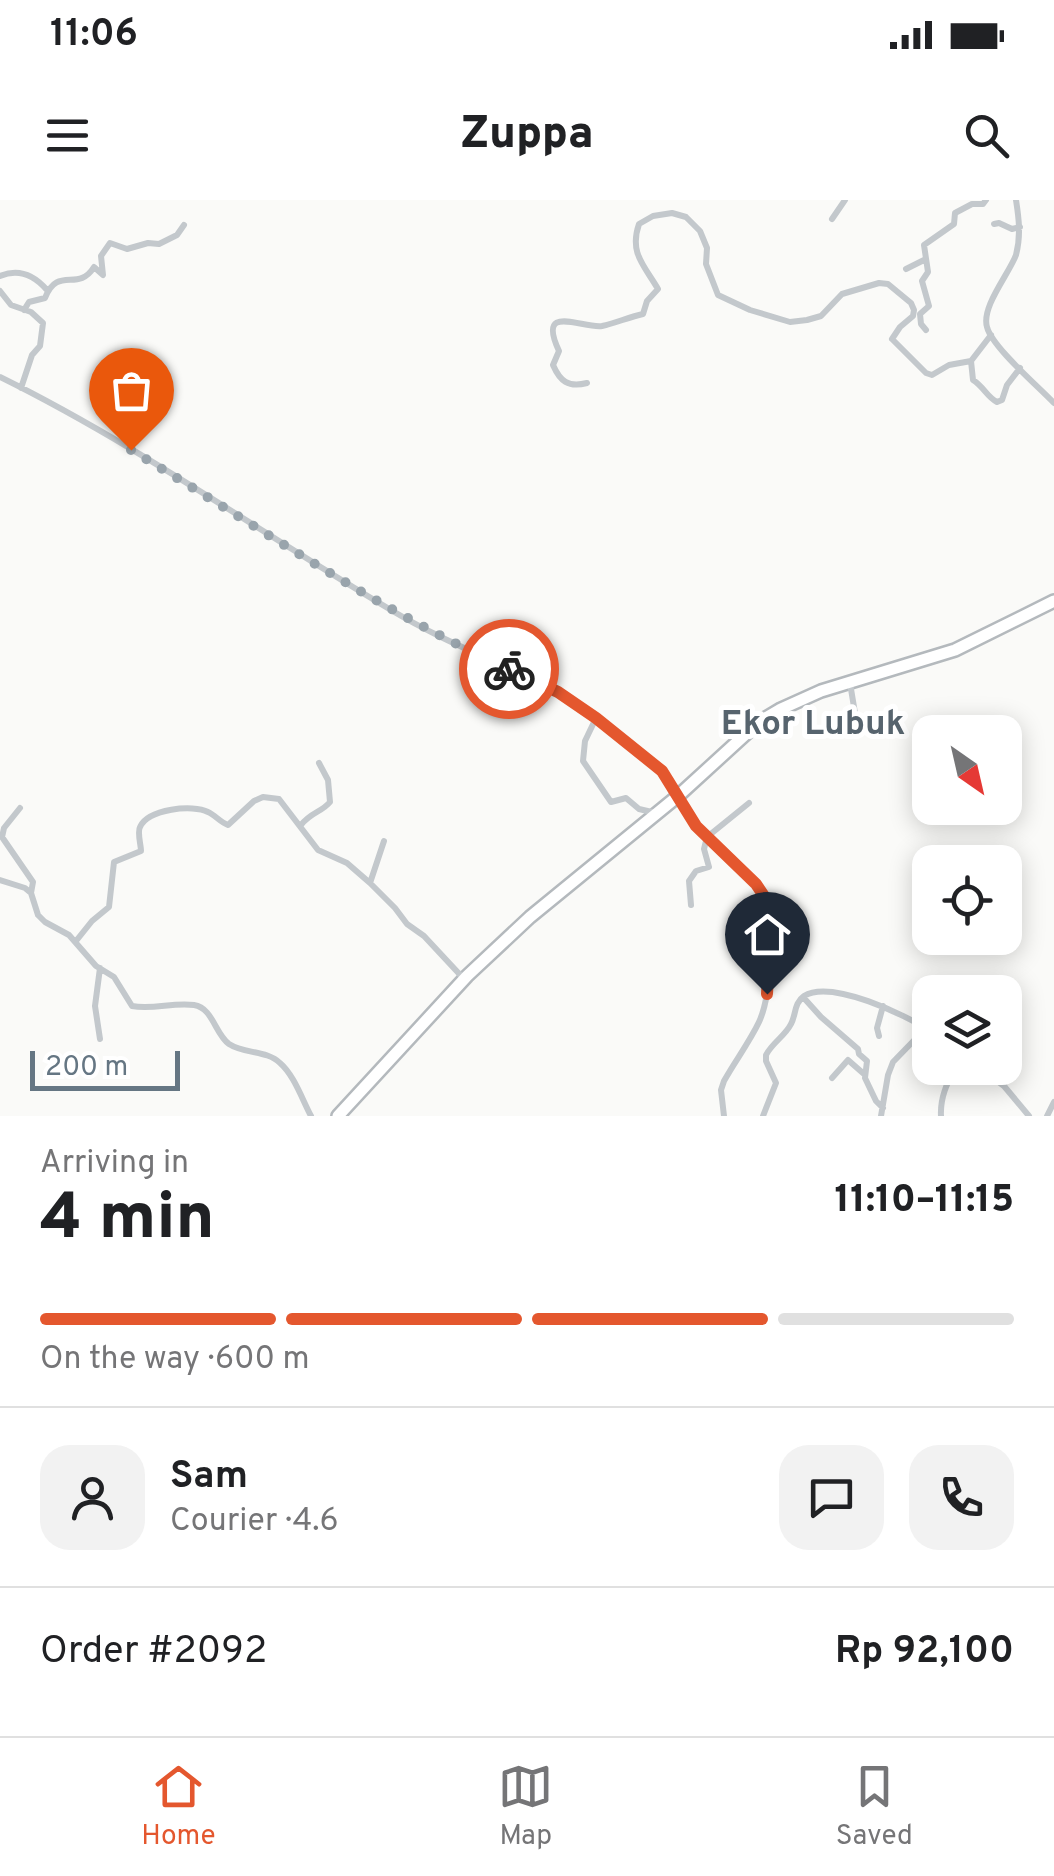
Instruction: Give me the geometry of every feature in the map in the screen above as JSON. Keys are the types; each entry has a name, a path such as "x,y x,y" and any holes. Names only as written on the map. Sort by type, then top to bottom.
{"highway":[{"path":"338,1116 464,979 556,894 657,814 759,722 821,691 956,650 1054,601"}],"street":[{"path":"832,219 845,200"},
{"path":"926,330 920,314 930,306 922,280 928,272 924,245 954,224 955,213 986,200"},
{"path":"1016,200 1020,227 1016,255 986,320 991,335 1054,403"},
{"path":"587,382 577,386 558,378 553,364 559,351 552,337 554,328 574,320 585,326 601,326 643,314 658,289 635,252 634,238 639,224 653,216 672,213 686,217 700,231 708,248 706,264 718,294 750,310 790,322 807,320 821,316 842,294 888,284 914,310 913,316 891,338 929,374 971,360 991,335"},
{"path":"994,224 1012,230 1020,227"},
{"path":"24,310 30,302 45,298 59,280 86,276 94,267 103,276 101,256 110,243 126,248 159,244 184,225"},
{"path":"906,268 926,259"},
{"path":"0,276 23,273 48,291"},
{"path":"0,291 11,305 40,318 43,329 40,346 32,355 21,388"},
{"path":"971,360 972,378 997,402 1002,400 1020,368"},
{"path":"0,377 226,507 392,611 558,692 662,771 691,819 744,871 764,896 768,909 769,978 763,1011 724,1081 724,1116"},
{"path":"850,682 855,713"},
{"path":"596,718 582,760 612,802 626,798 639,809 657,814"},
{"path":"301,825 311,813 330,802 328,780 318,763"},
{"path":"76,942 109,907 114,862 139,854 140,826 164,810 206,810 226,826 254,801 273,797 284,802 318,850 347,863 370,883 464,979"},
{"path":"691,905 689,881 696,871 709,868 704,849 708,838 749,803"},
{"path":"20,808 4,828 2,837 33,882 31,893 38,915 69,935 114,977 132,1006 195,1005 210,1017 230,1045 275,1058 286,1070 311,1116"},
{"path":"370,883 384,841"},
{"path":"0,880 31,893"},
{"path":"100,968 95,1006 100,1040"},
{"path":"763,1116 776,1083 766,1054 788,1028 798,1002 804,997 830,994 868,1000 912,1021"},
{"path":"804,997 866,1059 864,1074"},
{"path":"879,1036 877,1028 884,1006"},
{"path":"882,1112 888,1075 894,1062 912,1045"},
{"path":"832,1078 848,1060 864,1074 882,1112"},
{"path":"941,1116 946,1085"},
{"path":"1003,1085 1029,1116"},
{"path":"1046,1116 1054,1102"}],"way so far":[{"path":"131,450 392,611 509,669"}],"district":[{"name":"Ekor Lubuk","path":"813,725"}],"route":[{"path":"509,669 558,692 662,771 696,826 756,884 768,909 767,994"}]}
